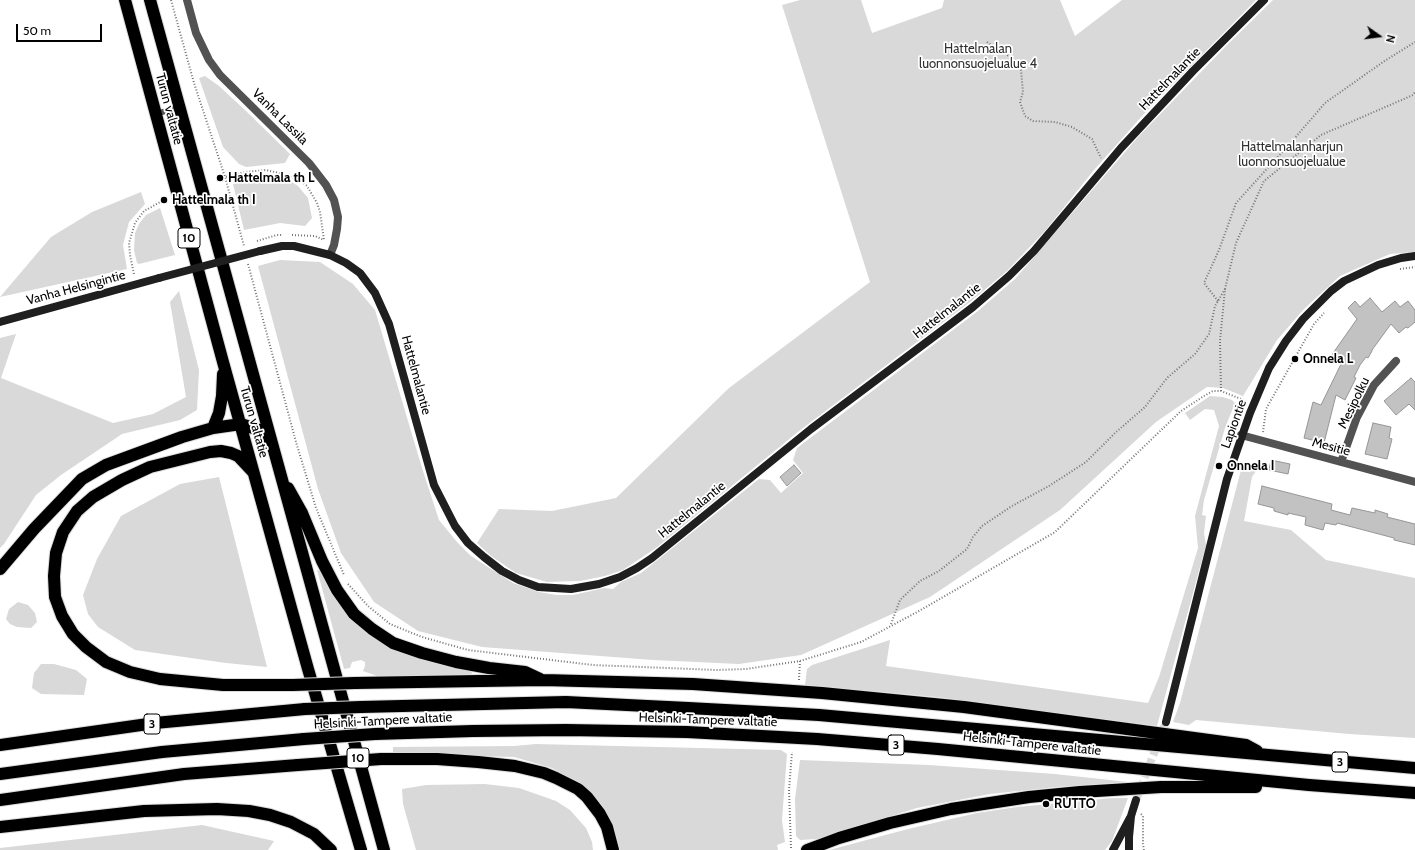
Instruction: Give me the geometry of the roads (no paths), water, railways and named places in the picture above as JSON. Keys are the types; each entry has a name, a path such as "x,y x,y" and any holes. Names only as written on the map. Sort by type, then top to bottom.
{"highway":[{"name":"Turun valtatie","path":"125,0 308,669 361,850"},
{"name":"Turun valtatie","path":"150,0 278,470 384,850"},
{"path":"213,428 219,413 221,402 223,362"},
{"path":"0,569 34,529 82,479 106,465 182,437 213,428 241,424 259,430 272,444"},
{"path":"255,474 238,456 221,451 210,452 150,467 122,480 93,497 77,511 63,532 56,553 54,576 55,597 62,616 73,634 86,647 106,662 130,672 160,679 223,686 543,680 693,684 822,693 964,707 1246,745 1265,755"},
{"path":"278,470 302,513 322,561 337,590 354,614 372,629 393,643 422,653 489,668 525,672 543,680"},
{"name":"Helsinki-Tampere valtatie","path":"0,745 154,723 305,709 566,702 819,715 1415,768"},
{"name":"Helsinki-Tampere valtatie","path":"0,774 162,752 304,739 375,734 566,730 687,732 817,739 938,748 1309,785 1415,793"},
{"path":"0,800 184,774 298,764 381,759 437,759 478,762 515,766 544,773 578,789 592,803 600,814 607,827 612,850"},
{"path":"807,850 839,838 890,823 951,809 1028,797 1161,787 1217,788 1309,785"},
{"path":"0,827 144,811 217,809 249,811 270,815 291,822 314,834 331,850"}],"street":[{"name":"Vanha Lassila","path":"187,0 196,33 210,60 220,74 310,163 326,185 334,200 338,217 334,246 330,255"},
{"name":"Hattelmalantie","path":"159,278 282,246 294,246 330,255 346,263 360,273 374,293 389,324 434,485 454,526 468,543 484,558 502,571 519,580 538,586 572,589 606,582 620,577 652,558 812,429 973,307 1010,276 1034,251 1105,166 1193,71 1264,0"},
{"name":"Lapiontie","path":"1166,722 1227,479 1241,435 1269,368 1286,341 1303,319 1331,291 1344,281 1378,265 1401,258 1415,256"},
{"name":"Vanha Helsingintie","path":"0,322 159,278"},
{"name":"Mesipolku","path":"1341,462 1357,417 1374,385 1396,360"},
{"name":"Mesitie","path":"1241,435 1415,482"},
{"path":"1113,850 1132,812 1136,800"},
{"path":"1129,850 1132,812"}],"lane":[{"path":"156,114 179,107"}],"tunnel":[{"path":"1136,800 1166,722"}],"place":[{"name":"Hattelmala th L","path":"220,178"},
{"name":"Hattelmala th I","path":"164,200"},
{"name":"Onnela L","path":"1295,359"},
{"name":"Onnela I","path":"1219,466"},
{"name":"RUTTO","path":"1046,804"}],"park label":[{"name":"Hattelmalan luonnonsuojelualue 4","path":"978,56"},
{"name":"Hattelmalanharjun luonnonsuojelualue","path":"1292,154"}]}
